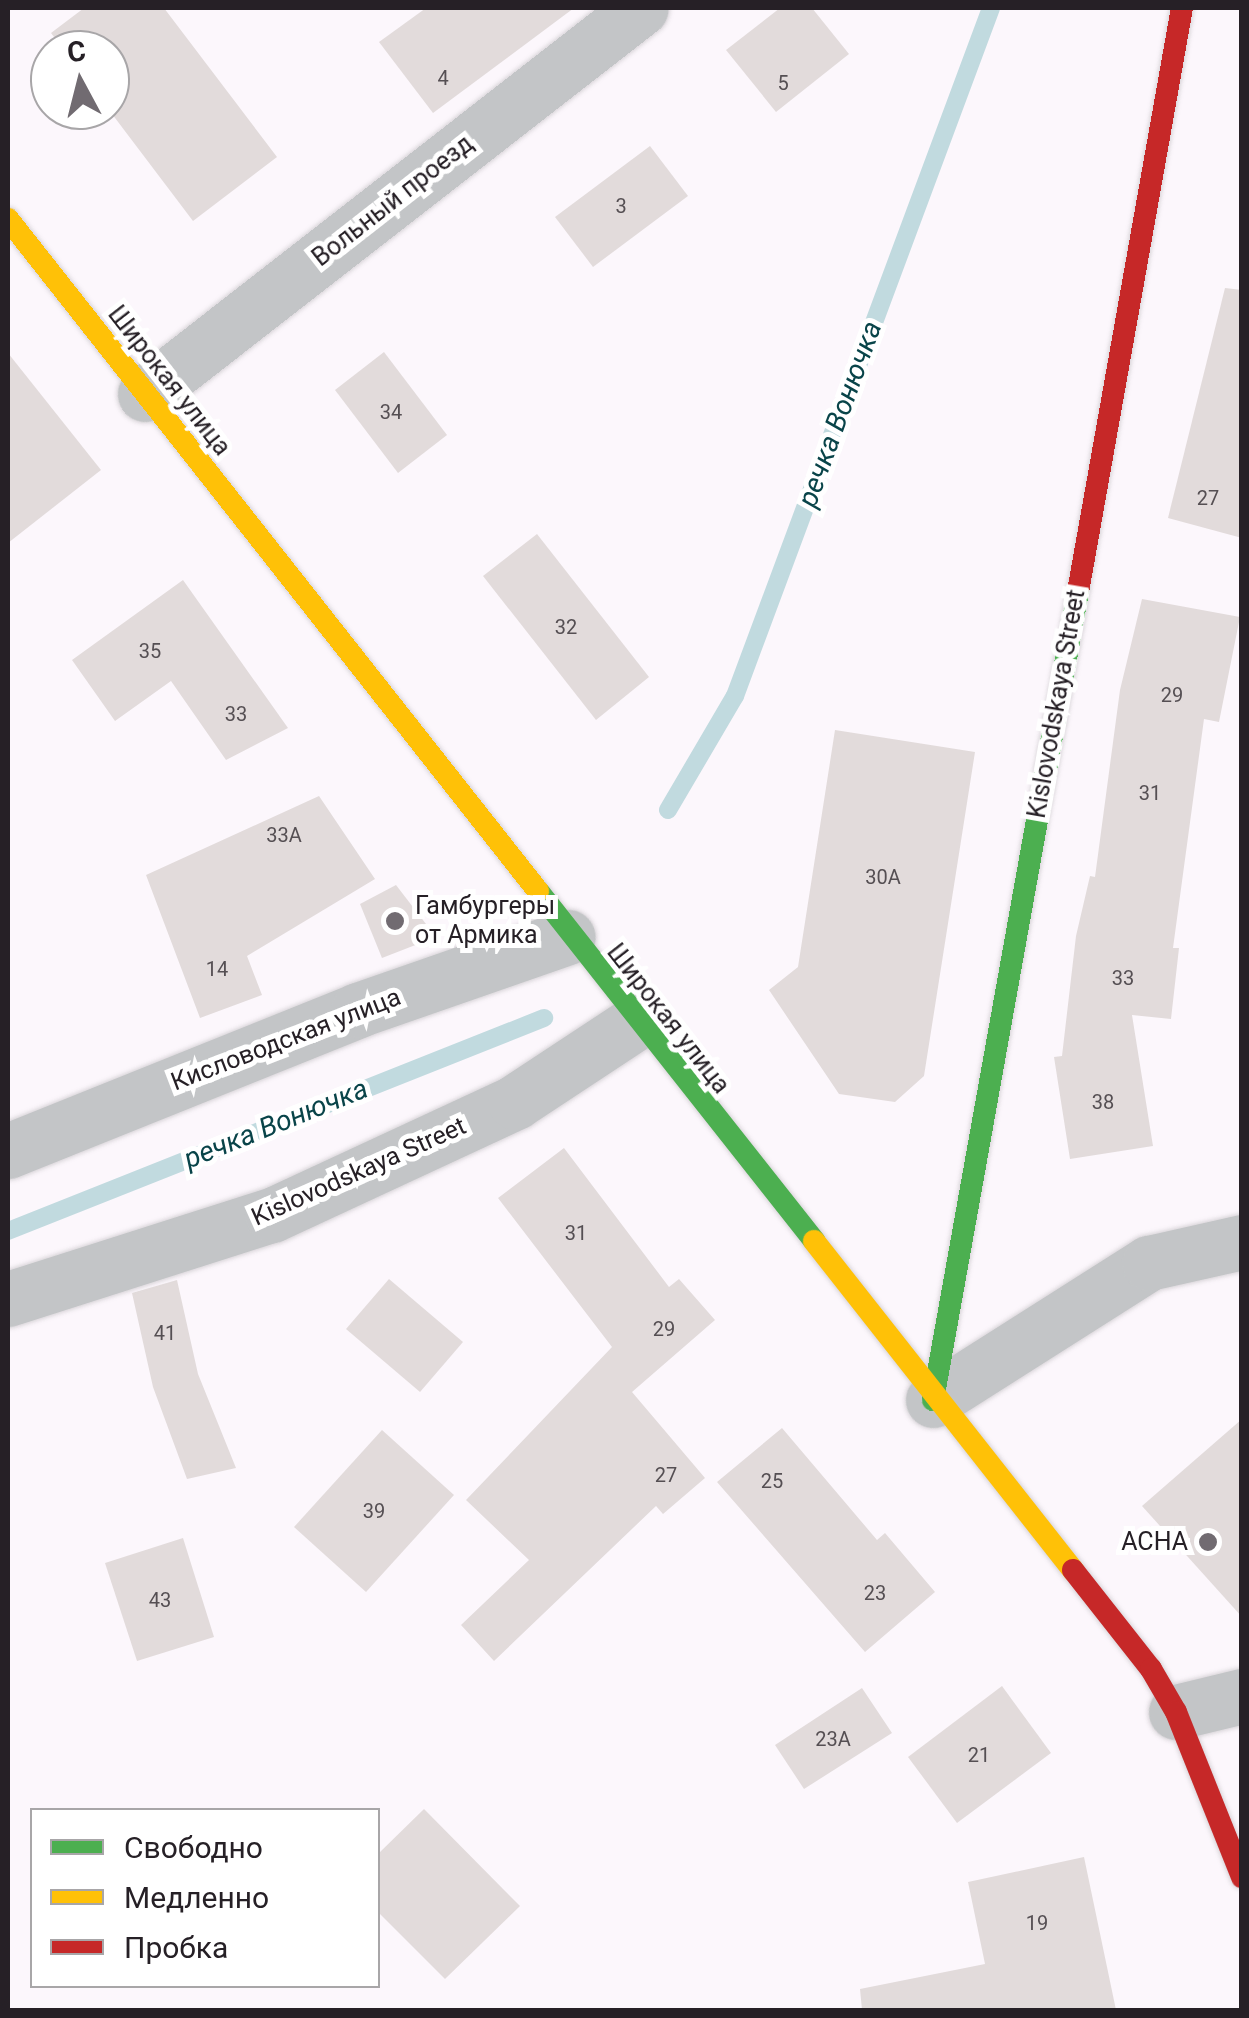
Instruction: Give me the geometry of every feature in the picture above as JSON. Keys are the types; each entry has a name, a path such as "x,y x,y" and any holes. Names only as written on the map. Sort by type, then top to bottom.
{"main road":[{"name":"Kislovodskaya Street","path":"933,1400 1182,8"},
{"name":"Широкая улица","path":"8,219 635,1023 933,1400 1044,1530 1176,1712 1242,1877"}],"street":[{"name":"Вольный проезд","path":"145,394 641,8"},
{"name":"Кисловодская улица","path":"8,1151 358,1010 568,937"},
{"name":"Kislovodskaya Street","path":"8,1299 272,1215 514,1102 635,1023"},
{"path":"933,1400 1148,1262 1242,1242"},
{"path":"1176,1712 1242,1696"}],"building":[{"path":"84,8 164,8 277,157 193,221 124,130 130,130 130,30 55,30"},
{"path":"426,8 574,8 433,113 379,42"},
{"path":"780,8 812,8 849,54 776,112 726,50"},
{"path":"650,146 688,196 593,267 555,217"},
{"path":"1225,288 1242,290 1242,538 1168,518"},
{"path":"384,352 447,435 398,473 335,390"},
{"path":"8,353 101,470 8,543"},
{"path":"537,534 649,677 596,720 483,576"},
{"path":"183,580 288,728 226,760 171,681 115,721 72,660"},
{"path":"1142,599 1240,617 1219,722 1204,719 1173,948 1179,948 1171,1019 1132,1015 1153,1146 1070,1159 1054,1057 1062,1056 1076,936 1090,876 1095,877 1120,690"},
{"path":"835,730 975,752 924,1076 895,1102 839,1094 769,990 798,967"},
{"path":"319,796 375,879 247,956 262,995 200,1018 146,875"},
{"name":"Гамбургеры от Армика","path":"396,885 436,937 382,958 360,904"},
{"path":"564,1148 669,1287 679,1279 715,1320 632,1392 705,1478 663,1514 656,1506 494,1661 461,1625 529,1560 466,1500 612,1347 498,1198"},
{"path":"389,1279 463,1342 420,1392 346,1329"},
{"path":"177,1280 198,1374 236,1468 187,1479 153,1387 132,1293"},
{"name":"АСНА","path":"1242,1419 1242,1617 1142,1506"},
{"path":"782,1428 877,1540 885,1533 935,1592 865,1652 717,1482"},
{"path":"382,1430 454,1495 366,1592 294,1527"},
{"path":"183,1538 214,1637 137,1661 105,1563"},
{"path":"1002,1686 1051,1753 957,1823 908,1757"},
{"path":"862,1688 892,1733 804,1789 775,1745"},
{"path":"424,1809 520,1906 445,1979 380,1914 380,1852"},
{"path":"1084,1857 1116,2010 862,2010 860,1989 985,1964 968,1882"}],"waterway":[{"name":"речка Вонючка","path":"668,810 735,696 991,8"},
{"name":"речка Вонючка","path":"8,1231 544,1018"}],"traffic: fast":[{"path":"933,1400 1079,586"},
{"path":"538,891 814,1241"}],"traffic: slow":[{"path":"8,219 538,891"},
{"path":"814,1241 1073,1570"}],"traffic: jam":[{"path":"1079,586 1182,8"},
{"path":"1073,1570 1151,1669 1176,1712 1242,1877"}],"place":[{"name":"Гамбургеры от Армика","path":"395,921"},
{"name":"АСНА","path":"1208,1542"}]}
